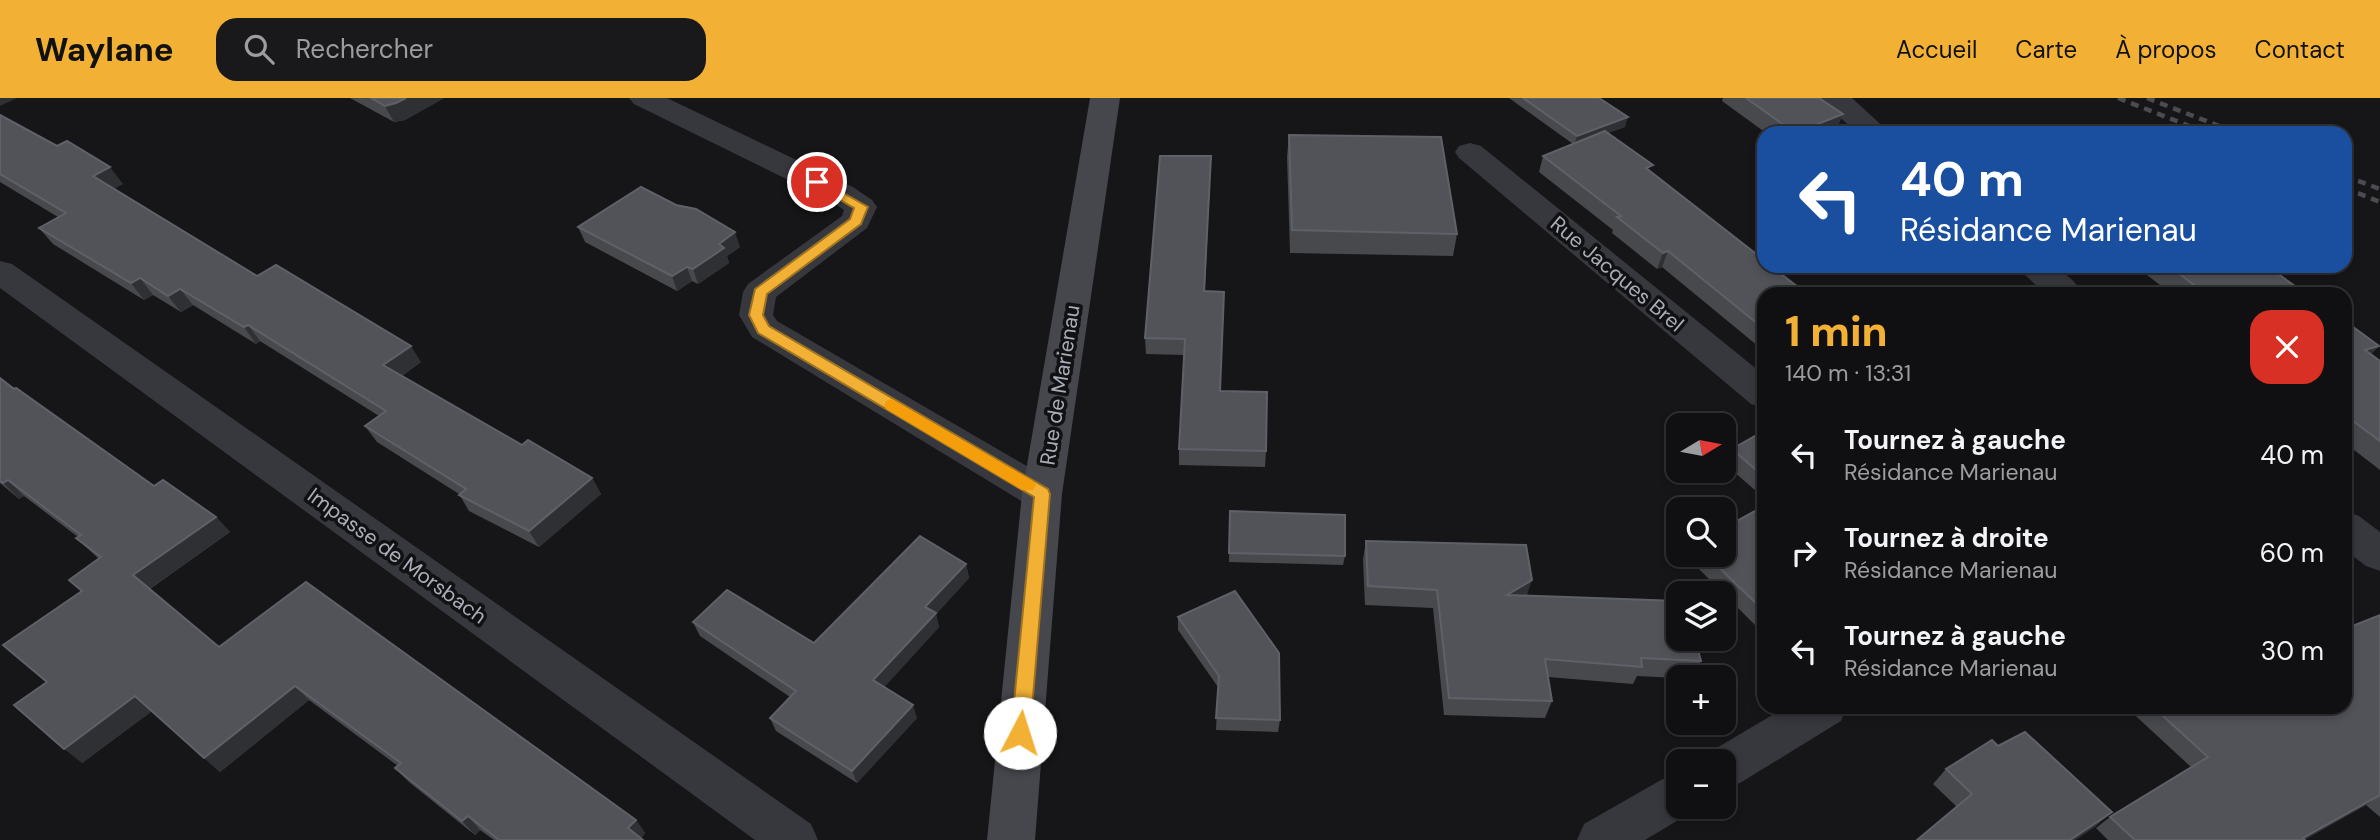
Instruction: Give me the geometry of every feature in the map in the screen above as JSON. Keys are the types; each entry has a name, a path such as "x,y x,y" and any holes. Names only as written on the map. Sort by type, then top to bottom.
{"street":[{"path":"644,98 842,194 861,207 856,221 760,292 756,315 764,329 1042,494"},
{"name":"Rue de Marienau","path":"1011,840 1042,494 1105,98"},
{"path":"1833,98 1867,126"},
{"name":"Rue Jacques Brel","path":"1470,152 1757,389"},
{"name":"Impasse de Morsbach","path":"0,272 794,840"},
{"path":"2041,273 2058,287"},
{"path":"2352,533 2380,555"},
{"path":"1736,761 1813,714"},
{"path":"1601,840 1666,802"}],"building":[{"path":"371,98 406,98 385,106"},
{"path":"1523,98 1599,98 1628,117 1577,136"},
{"path":"1746,98 1819,98 1843,114 1813,126 1785,126"},
{"path":"0,115 57,146 67,141 110,167 93,176 257,276 276,265 411,346 383,365 522,445 528,440 592,478 529,531 459,495 466,489 365,426 386,411 248,325 244,327 180,289 168,296 140,278 131,283 39,228 66,213 0,174"},
{"path":"1605,131 1653,165 1646,168 1757,255 1757,273 1780,273 1798,287 1757,287 1757,323 1668,251 1663,253 1617,217 1621,216 1543,156"},
{"path":"1289,135 1441,137 1457,234 1292,230"},
{"path":"1160,156 1211,156 1204,291 1224,292 1220,391 1267,392 1266,451 1179,449 1185,339 1145,338"},
{"path":"641,187 676,205 696,209 735,232 719,244 724,248 693,269 687,267 672,276 578,227"},
{"path":"2178,273 2277,273 2296,287 2197,287"},
{"path":"2352,326 2379,346 2365,350 2380,361 2380,441 2352,420"},
{"path":"0,378 154,486 163,480 216,517 133,575 219,647 306,582 636,820 628,828 643,840 499,840 468,816 462,821 395,768 401,763 295,686 204,758 135,696 64,749 14,705 47,682 3,645 82,591 69,580 101,557 76,538 81,535 8,480 3,483 0,481"},
{"path":"1757,435 1757,471 1736,452 1736,447"},
{"path":"1757,510 1757,604 1736,581 1718,567 1736,567 1736,521"},
{"path":"1230,511 1345,515 1345,556 1229,553"},
{"path":"920,536 966,564 925,607 936,613 873,680 913,705 852,771 770,718 796,691 693,622 727,590 814,643"},
{"path":"1366,541 1526,545 1532,580 1507,595 1666,601 1666,651 1698,651 1701,661 1641,658 1642,667 1545,659 1552,701 1449,698 1437,590 1368,586"},
{"path":"1235,591 1279,653 1280,720 1216,718 1219,676 1178,617"},
{"path":"2380,615 2380,795 2303,838 2305,840 2135,840 2110,817 2208,757 2161,714 2352,714 2352,626"},
{"path":"2025,732 2112,812 2070,840 1917,840 1972,794 1946,769 1992,740 1998,746"}],"railway":[{"path":"2118,98 2189,126"},
{"path":"2147,98 2219,126"},
{"path":"2352,179 2380,189"},
{"path":"2352,191 2380,202"}],"slow traffic":[{"path":"892,405 1027,485"}],"route":[{"path":"817,182 861,207 856,221 760,292 756,315 764,329 1042,494 1020,733"}]}
